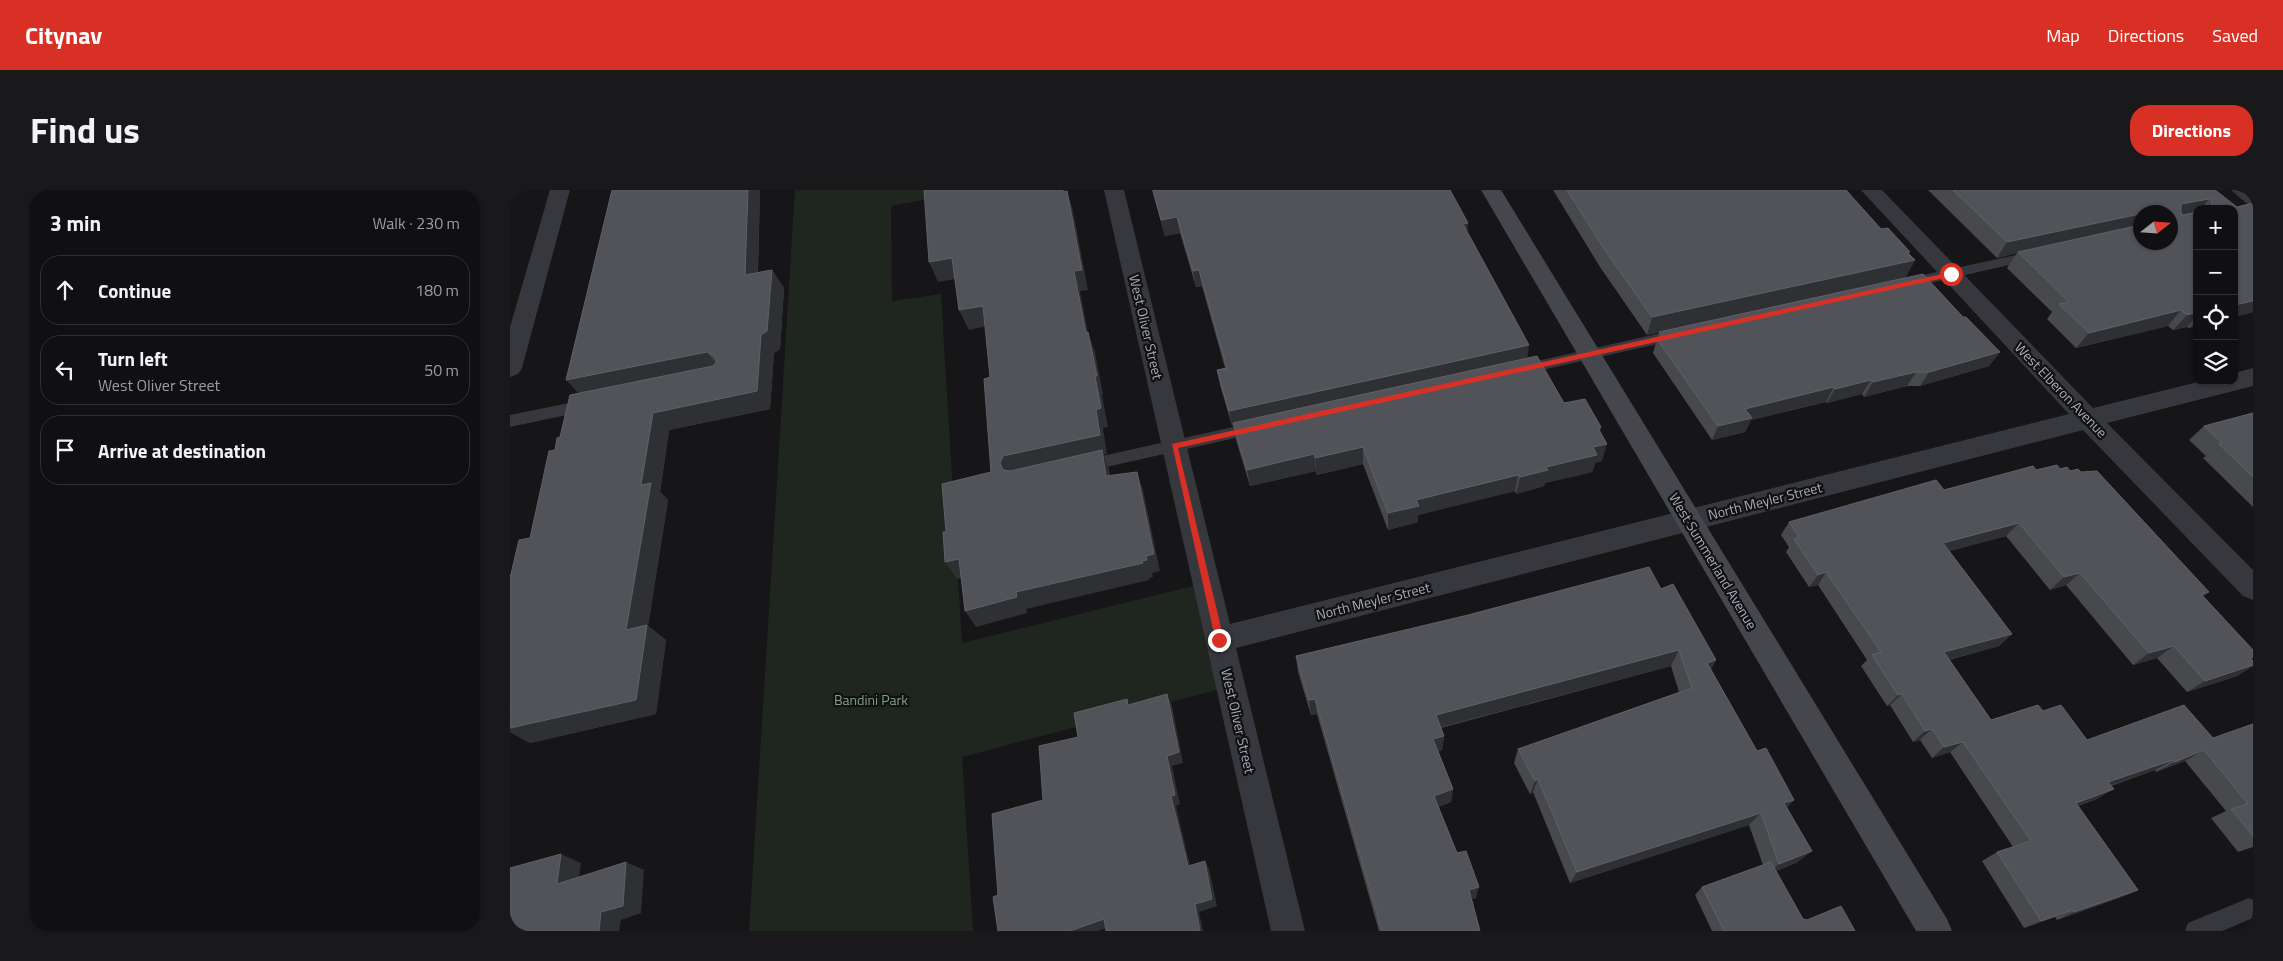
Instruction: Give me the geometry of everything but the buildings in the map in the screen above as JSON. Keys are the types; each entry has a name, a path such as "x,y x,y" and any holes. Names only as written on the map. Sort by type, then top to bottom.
{"main road":[{"name":"West Summerland Avenue","path":"1492,190 1688,521 1935,931"}],"street":[{"path":"510,368 560,190"},
{"name":"West Oliver Street","path":"1114,190 1288,931"},
{"name":"West Elberon Avenue","path":"1871,190 2088,419 2253,588"},
{"name":"North Meyler Street","path":"1219,640 2253,377"}],"lane":[{"path":"1894,287 2046,253"},
{"path":"1502,374 1694,331"},
{"path":"510,421 601,402"},
{"path":"1067,470 1271,425"},
{"path":"2196,931 2249,908"}],"green space":[{"name":"Bandini Park","path":"795,190 929,190 929,199 891,206 892,301 941,294 962,643 1201,584 1224,688 962,757 973,931 749,931"}],"route":[{"path":"1219,640 1174,446 1951,274"}]}
